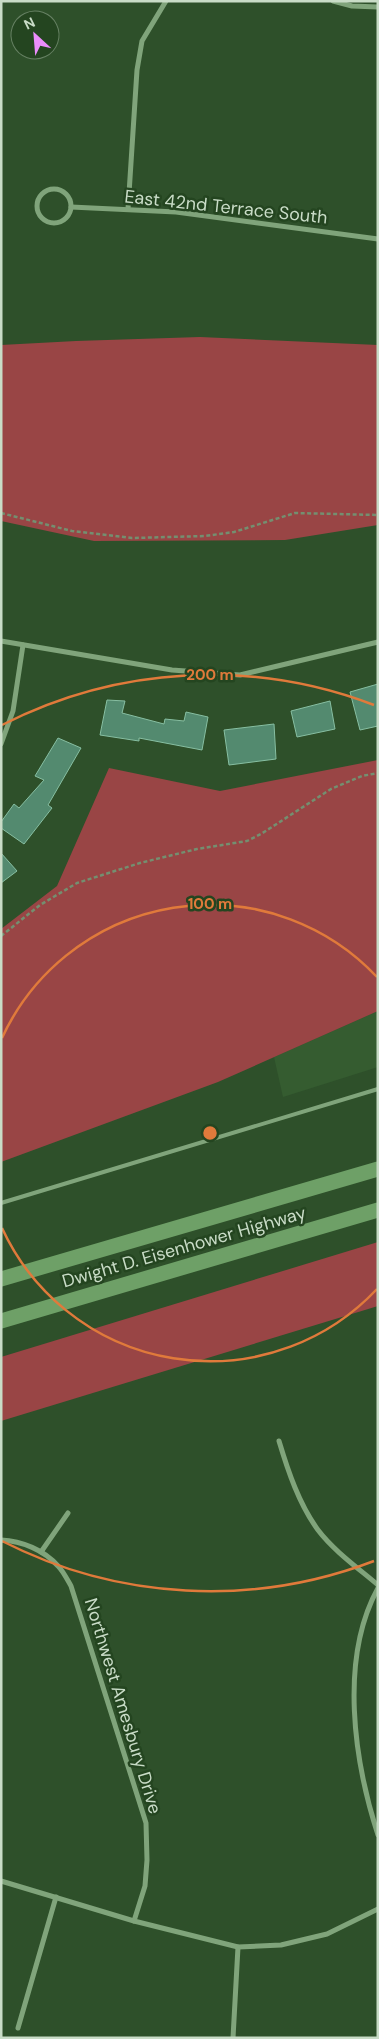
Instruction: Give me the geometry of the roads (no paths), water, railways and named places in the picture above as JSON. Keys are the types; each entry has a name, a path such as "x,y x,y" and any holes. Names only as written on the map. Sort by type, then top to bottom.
{"highway":[{"name":"Dwight D. Eisenhower Highway","path":"1,1280 378,1169"},
{"name":"Dwight D. Eisenhower Highway","path":"1,1321 378,1210"}],"street":[{"path":"128,209 137,70 142,41 166,1"},
{"path":"333,1 352,6 378,8"},
{"path":"52,189 64,192 71,208 66,218 55,223 49,223 40,216 36,205 41,194 52,189"},
{"name":"East 42nd Terrace South","path":"71,208 176,212 378,239"},
{"path":"1,641 172,670 240,675 378,642"},
{"path":"1,744 13,711 23,645"},
{"path":"279,1441 289,1474 318,1530 336,1549 378,1586 363,1620 355,1675 354,1715 365,1797 378,1835"},
{"path":"41,1552 68,1513"},
{"name":"Northwest Amesbury Drive","path":"1,1540 26,1545 41,1552 58,1566 71,1586 146,1823 146,1886 134,1921"},
{"path":"1,1880 134,1921 238,1948 281,1944 327,1934 378,1909"},
{"path":"18,2028 56,1897"},
{"path":"233,2038 238,1948"}],"lane":[{"path":"1,1203 378,1089"}]}
